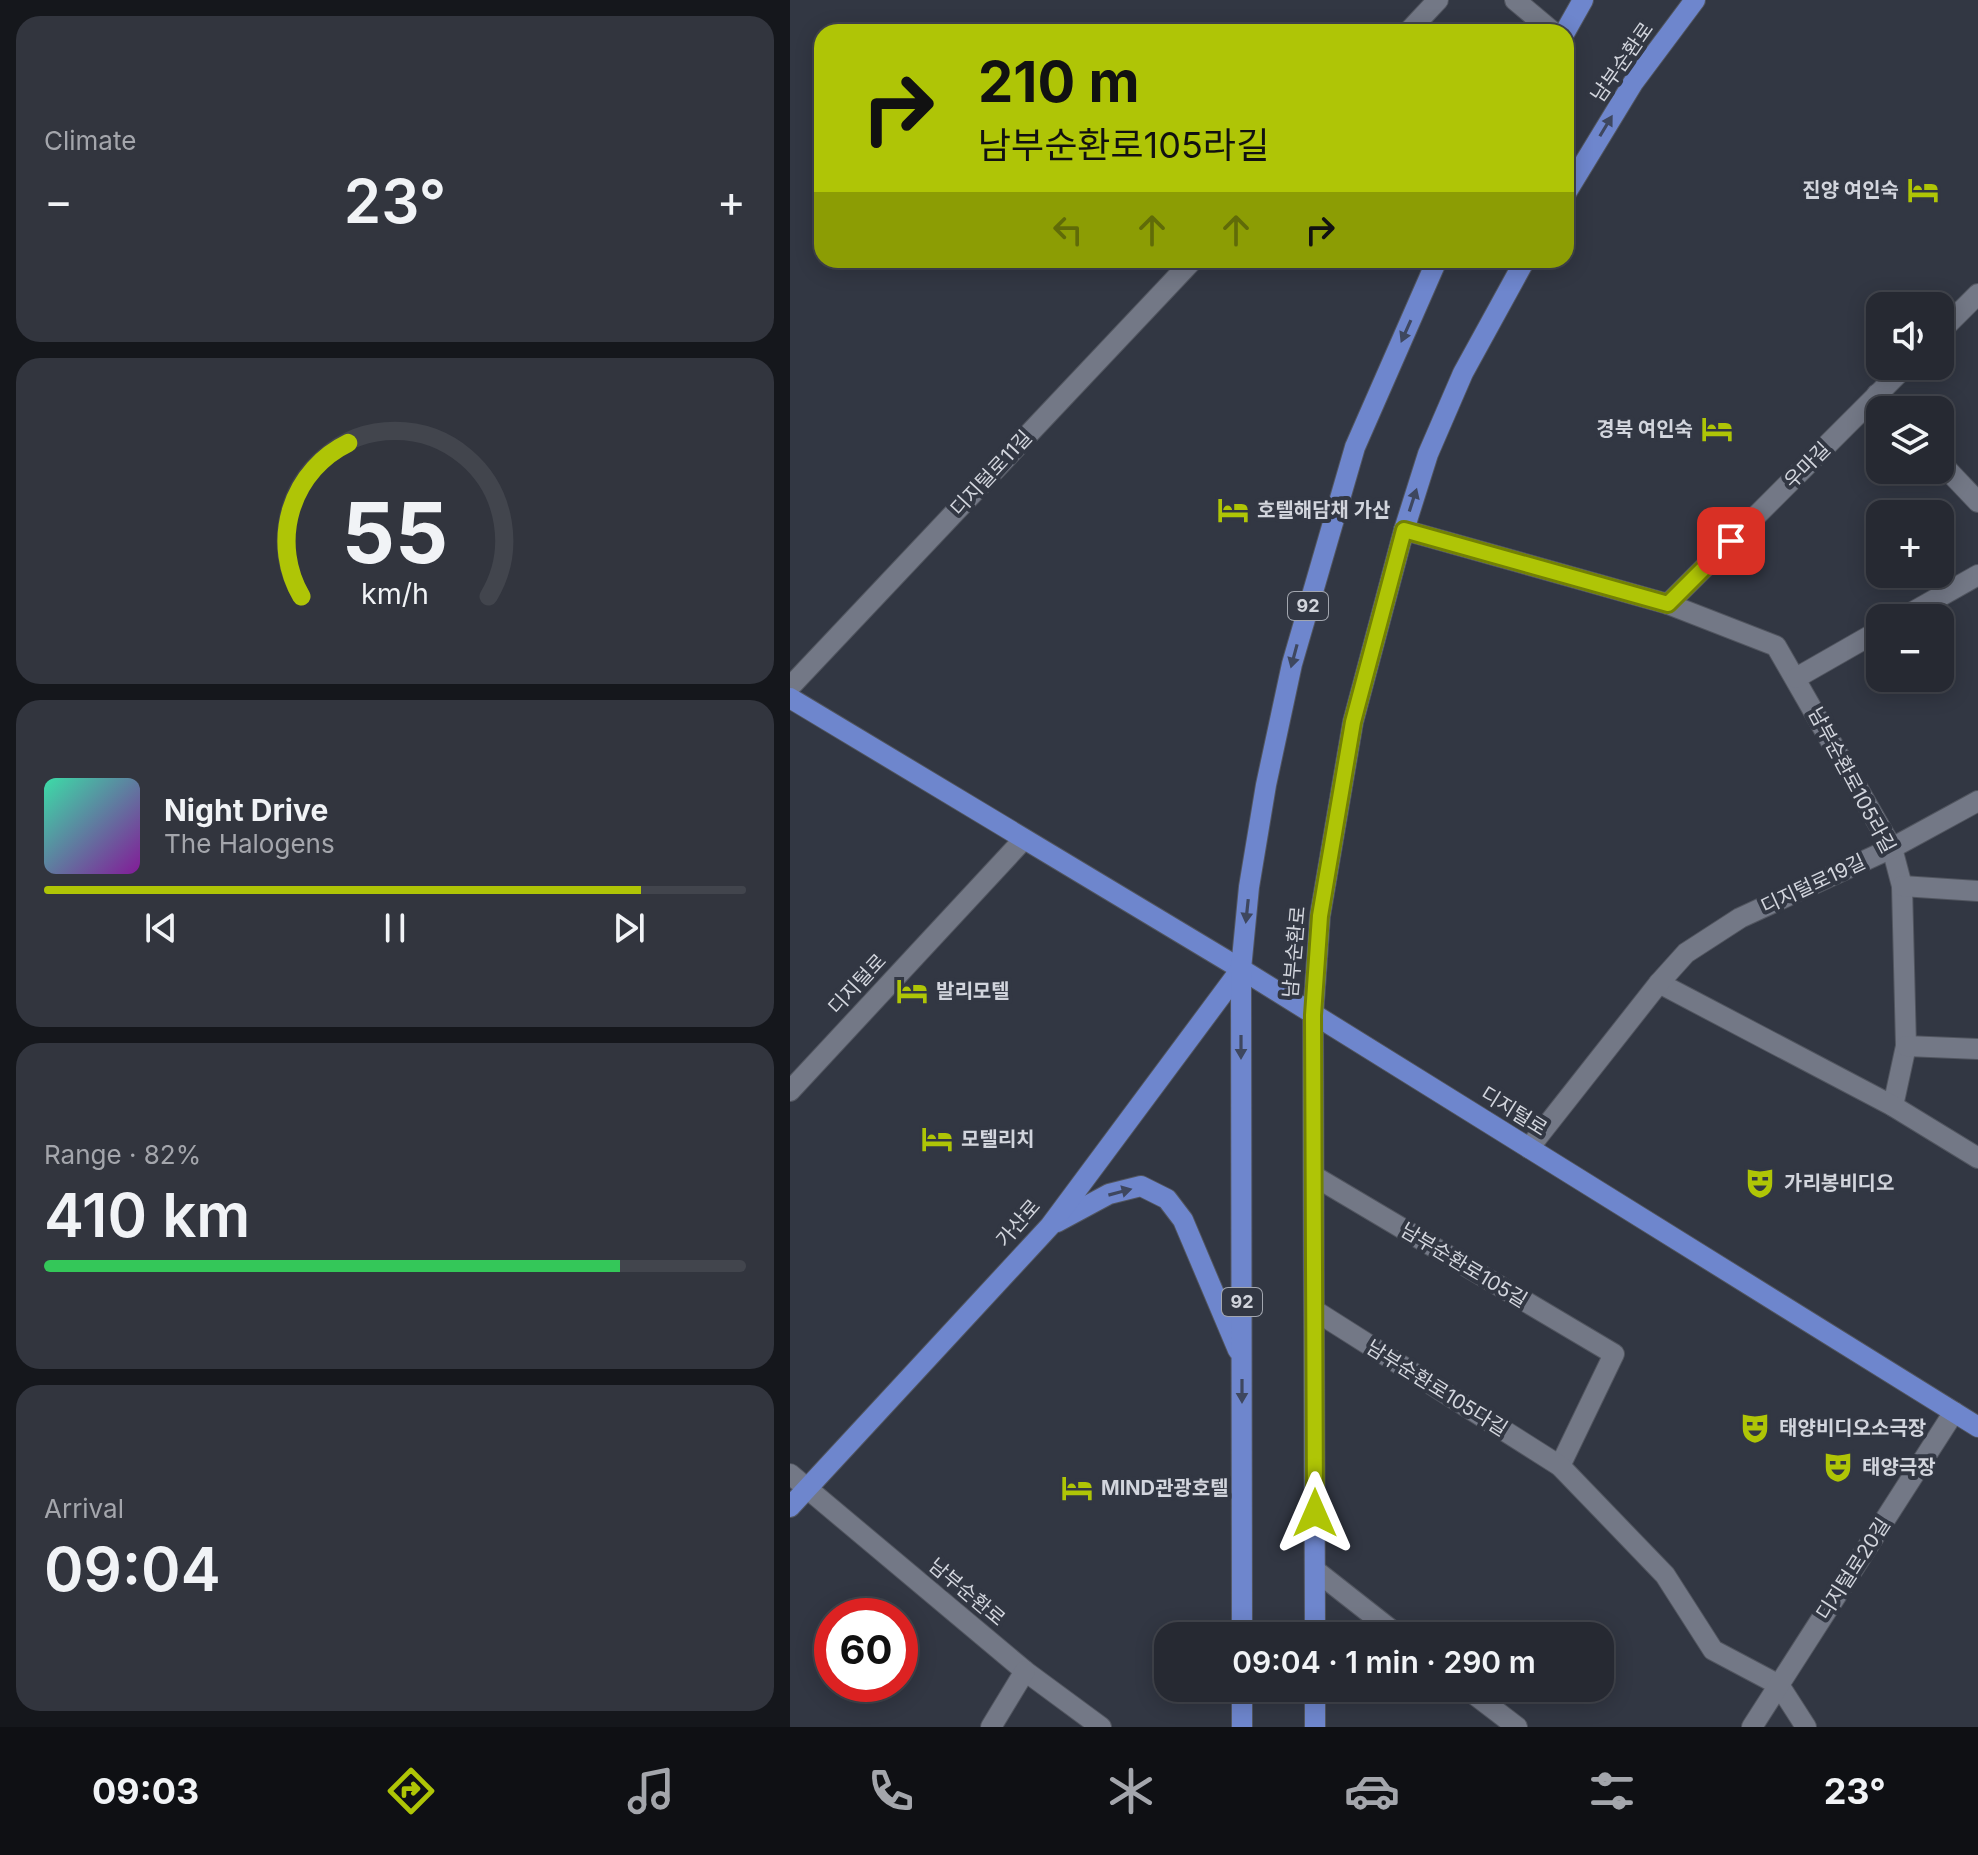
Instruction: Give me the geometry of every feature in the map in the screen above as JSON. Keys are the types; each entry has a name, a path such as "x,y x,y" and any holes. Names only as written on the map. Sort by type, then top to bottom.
{"main road":[{"path":"1570,24 1583,0"},
{"name":"남부순환로","path":"1574,180 1633,83 1695,0"},
{"name":"92","path":"1242,1622 1241,969 1254,858 1292,664 1355,447 1433,268"},
{"name":"남부순환로","path":"1315,1622 1313,1015 1320,916 1353,722 1404,530 1428,454 1463,373 1521,268"},
{"name":"디지털로","path":"790,698 1241,969 1978,1427"},
{"name":"가산로","path":"790,1507 1050,1226 1241,969"},
{"path":"1050,1226 1109,1194 1141,1186 1167,1199 1183,1220 1242,1359"},
{"path":"1242,1702 1242,1727"},
{"path":"1315,1702 1315,1727"}],"street":[{"path":"1416,24 1438,0"},
{"path":"1515,0 1544,24"},
{"name":"디지털로11길","path":"790,687 1185,268"},
{"path":"1954,318 1978,294"},
{"name":"우마길","path":"1668,604 1892,380"},
{"path":"1954,477 1978,502"},
{"name":"남부순환로105라길","path":"1404,530 1668,604 1776,646 1892,848 1902,886 1906,1046 1893,1106"},
{"path":"1927,604 1978,575"},
{"path":"1796,678 1866,638"},
{"name":"디지털로19길","path":"1529,1148 1686,953 1740,918 1892,848 1978,801"},
{"name":"디지털로","path":"790,1091 1024,839"},
{"path":"1902,886 1978,891"},
{"path":"1659,983 1893,1106 1978,1158"},
{"path":"1906,1046 1978,1049"},
{"name":"남부순환로105길","path":"1314,1176 1614,1354 1560,1466"},
{"name":"남부순환로105다길","path":"1314,1310 1560,1466 1665,1575 1713,1650 1779,1685"},
{"name":"디지털로20길","path":"1752,1727 1954,1412"},
{"path":"790,1474 806,1489"},
{"name":"남부순환로","path":"806,1489 1025,1671 1101,1727"},
{"path":"1315,1570 1381,1622"},
{"path":"991,1727 1025,1671"},
{"path":"1779,1685 1806,1727"},
{"path":"1484,1702 1517,1727"}],"place":[{"name":"진양 여인숙","path":"1923,190"},
{"name":"경북 여인숙","path":"1717,429"},
{"name":"호텔해담채 가산","path":"1233,510"},
{"name":"발리모텔","path":"912,991"},
{"name":"모텔리치","path":"937,1139"},
{"name":"가리봉비디오","path":"1760,1183"},
{"name":"태양비디오소극장","path":"1755,1428"},
{"name":"태양극장","path":"1838,1467"},
{"name":"MIND관광호텔","path":"1077,1488"}],"route":[{"path":"1315,1513 1313,1015 1320,916 1353,722 1404,530 1668,604 1731,541"}]}
